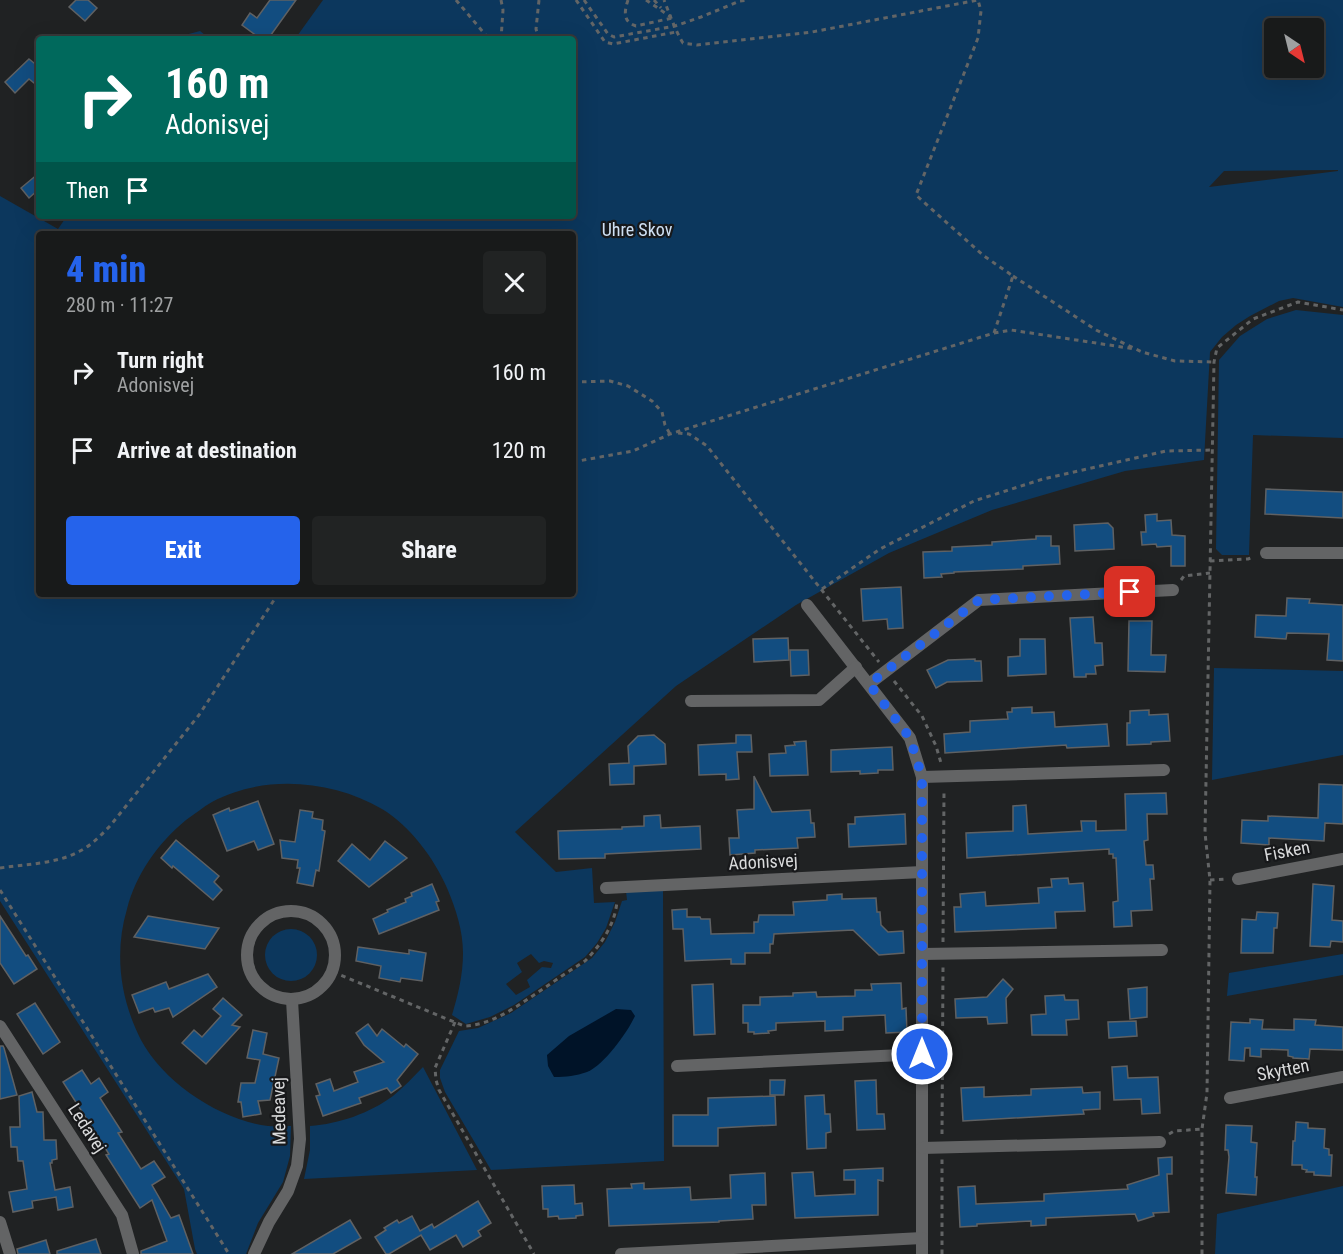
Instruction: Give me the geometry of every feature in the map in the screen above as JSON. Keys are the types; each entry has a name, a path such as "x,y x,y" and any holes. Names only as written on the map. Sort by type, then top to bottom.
{"street":[{"path":"1266,553 1343,553"},
{"path":"869,684 979,600 1173,590"},
{"path":"807,605 910,738 922,777 922,1254"},
{"path":"691,700 819,700 856,667"},
{"path":"922,777 1164,770"},
{"name":"Fisken","path":"1238,879 1343,859"},
{"name":"Adonisvej","path":"610,888 922,872"},
{"path":"295,909 315,916 330,931 336,951 333,972 323,986 309,996 292,1000 272,996 255,982 247,964 247,943 257,924 275,912 295,909"},
{"path":"922,954 1162,950"},
{"name":"Medeavej","path":"258,1252 269,1222 288,1191 297,1166 300,1139 292,1000"},
{"name":"Ledavej","path":"0,1026 122,1215 134,1254"},
{"path":"677,1066 922,1054"},
{"name":"Skytten","path":"1230,1098 1343,1077"},
{"path":"922,1148 1160,1142"},
{"path":"0,1222 10,1254"},
{"path":"621,1254 922,1238"}],"path":[{"path":"456,0 486,36"},
{"path":"501,0 503,10 501,36"},
{"path":"539,0 536,29 539,36"},
{"path":"576,0 605,42 614,44 676,32"},
{"path":"584,0 608,34 614,38 675,26 701,17 731,2 749,0"},
{"path":"628,0 626,20 636,27 672,18"},
{"path":"646,0 672,18"},
{"path":"654,0 663,12"},
{"path":"664,0 676,32 683,43 697,45 812,32 978,0 981,11 978,38 916,195 984,256 1096,330 1138,350"},
{"path":"994,333 1013,276"},
{"path":"1202,1254 1202,1129 1207,1093 1210,880 1205,833 1214,362 1217,348 1253,319 1298,302 1343,310"},
{"path":"576,461 633,450 670,434 994,333 1011,330 1138,350 1175,361 1214,362"},
{"path":"576,382 610,381 628,386 652,401 662,412 670,434"},
{"path":"676,433 689,434 707,446 822,590 880,549 974,501 1043,479 1166,452 1213,450"},
{"path":"1210,561 1248,559 1266,553"},
{"path":"1173,590 1184,576 1210,573"},
{"path":"0,868 62,859 81,851 98,839 199,714 276,597"},
{"path":"333,972 464,1026 484,1023 507,1013 585,961 594,952 612,921 617,902 610,888"},
{"path":"0,890 229,1254"},
{"path":"455,1022 435,1068 436,1080 445,1100 534,1254"},
{"path":"1160,1142 1174,1131 1202,1129"}],"green space":[{"name":"Uhre Skov","path":"323,0 1343,0 1343,307 1293,298 1279,301 1250,316 1222,337 1210,352 1204,460 1125,471 992,510 889,553 796,605 676,686 515,832 556,872 592,868 594,903 615,902 606,928 585,957 514,1005 490,1017 466,1024 452,1015 460,985 463,945 453,904 442,877 428,854 402,824 382,809 342,792 298,784 275,784 232,793 212,802 186,820 157,849 142,872 131,896 121,942 121,976 124,992 141,1040 164,1071 195,1097 231,1116 250,1122 271,1126 291,1126 290,1156 283,1182 258,1223 246,1254 197,1254 184,1189 0,901 0,196 36,216 36,219 40,219 58,229 65,219 576,219 576,36 297,36","holes":["1224,171 1338,171 1209,187","531,954 539,963 544,961 553,963 551,968 542,967 527,980 530,987 516,995 506,984 522,972 517,963"]},
{"path":"200,31 206,36 181,36"},
{"path":"1296,310 1343,315 1343,438 1253,435 1249,555 1222,555 1216,549 1219,360 1240,336 1267,319"},
{"path":"1214,668 1343,671 1343,755 1212,780"},
{"path":"663,889 664,1161 491,1170 445,1092 440,1078 440,1070 459,1031 478,1028 511,1013 592,958 605,942 622,901 627,900 626,891"},
{"path":"291,929 301,931 309,937 315,945 317,955 315,965 309,973 301,979 291,981 281,979 273,973 267,965 265,955 267,945 273,937 281,931"},
{"path":"1343,954 1343,975 1227,996 1229,973"},
{"path":"423,1067 477,1170 304,1179 310,1150 310,1126 343,1120 374,1108 405,1086"},
{"path":"1343,1186 1343,1254 1215,1254 1217,1214"}],"shaded area":[{"path":"616,1009 631,1010 635,1016 608,1056 587,1072 554,1077 548,1066 547,1055 569,1036"}],"building":[{"path":"76,0 88,0 97,8 85,21 69,7"},
{"path":"270,0 296,0 270,36 257,36 242,25 250,13 257,18"},
{"path":"29,59 36,65 36,85 29,79 15,93 5,82"},
{"path":"36,176 36,192 29,198 21,188"},
{"path":"1266,489 1343,492 1343,518 1265,514"},
{"path":"1157,514 1157,521 1171,520 1172,535 1185,536 1185,566 1171,566 1171,546 1142,545 1141,532 1146,532 1145,515"},
{"path":"1108,523 1113,528 1114,549 1075,551 1074,525"},
{"path":"1036,536 1051,536 1051,546 1059,546 1060,564 1023,566 1023,569 954,572 941,574 942,577 924,578 923,552 952,551 952,547 992,545 992,542 1036,539"},
{"path":"901,587 903,628 888,629 887,619 863,621 861,589"},
{"path":"1287,598 1310,599 1309,603 1343,605 1343,661 1327,660 1329,634 1287,633 1286,639 1255,637 1256,615 1286,616"},
{"path":"1093,617 1095,643 1102,643 1103,665 1095,666 1096,674 1074,677 1070,618"},
{"path":"1129,621 1152,621 1151,655 1166,655 1165,672 1128,671"},
{"path":"788,638 789,660 754,662 753,639"},
{"path":"1020,639 1045,639 1046,674 1008,676 1008,657 1020,656"},
{"path":"790,650 808,650 809,675 791,676"},
{"path":"975,659 975,661 981,661 982,681 947,682 936,688 927,670 948,660"},
{"path":"1032,707 1032,713 1054,712 1055,727 1107,724 1109,746 1067,748 1066,745 945,753 944,734 970,732 970,721 1008,719 1007,712 1012,712 1012,708"},
{"path":"1149,710 1149,715 1168,714 1170,741 1127,745 1127,723 1130,723 1130,711"},
{"path":"654,735 665,744 666,764 634,766 634,784 610,785 609,764 629,763 628,746 638,736"},
{"path":"736,735 751,735 752,752 737,752 739,779 726,780 726,774 699,775 698,745 736,743"},
{"path":"806,741 808,775 770,776 769,754 786,753 785,746 795,745 794,742"},
{"path":"892,747 893,770 878,770 878,773 860,774 860,771 831,772 831,750"},
{"path":"754,776 772,812 810,810 815,837 797,838 798,848 755,850 755,853 730,855 729,838 739,838 737,810 754,809"},
{"path":"1319,784 1343,785 1343,824 1325,823 1324,841 1269,838 1269,845 1241,843 1242,820 1268,821 1268,816 1318,818"},
{"path":"1166,793 1167,814 1147,814 1148,840 1144,841 1146,865 1153,865 1154,879 1150,879 1152,910 1131,911 1132,926 1114,927 1113,902 1118,901 1116,858 1113,858 1113,854 1109,854 1109,849 967,858 966,833 1013,831 1013,806 1026,805 1028,834 1082,831 1081,821 1096,821 1096,831 1126,830 1125,794"},
{"path":"258,801 274,844 258,850 254,841 227,851 213,815 229,808 230,811"},
{"path":"300,810 313,812 312,818 323,820 322,830 325,831 319,871 316,870 313,886 297,883 300,868 297,868 298,860 282,858 280,840 295,842"},
{"path":"905,814 906,844 849,847 848,824 855,824 855,817"},
{"path":"660,815 661,828 700,826 701,849 605,854 605,858 559,859 558,831 644,826 644,816"},
{"path":"176,840 219,876 214,882 222,890 213,900 161,858"},
{"path":"385,841 407,858 369,887 338,861 352,844 370,860"},
{"path":"1068,878 1069,884 1083,883 1085,911 1055,912 1056,928 955,932 954,907 961,907 960,894 985,892 986,906 1039,903 1038,888 1052,887 1051,879"},
{"path":"432,884 439,901 436,902 439,910 379,934 373,919 406,902 405,899 412,896 411,893"},
{"path":"1313,884 1334,886 1332,920 1343,921 1343,942 1331,941 1330,947 1310,946"},
{"path":"842,894 842,899 876,898 881,925 888,932 903,931 904,953 879,955 853,930 774,934 773,944 770,944 770,953 745,953 745,964 731,964 731,959 685,961 683,929 673,929 672,910 687,909 687,917 710,919 711,934 754,933 754,922 758,922 759,915 794,915 793,902 827,900 827,895"},
{"path":"1257,912 1278,913 1277,928 1274,928 1273,953 1241,953 1242,919 1256,920"},
{"path":"0,916 37,969 14,984 0,963"},
{"path":"148,916 219,928 205,949 134,937"},
{"path":"358,947 409,954 409,950 426,953 422,981 401,978 400,982 379,978 381,966 356,961"},
{"path":"208,974 217,987 173,1017 169,1008 155,1012 153,1008 139,1013 132,995 166,982 169,989"},
{"path":"1003,979 1013,989 1006,998 1007,1023 988,1024 987,1017 956,1018 955,999 987,997"},
{"path":"901,983 902,1009 906,1008 907,1032 886,1033 885,1015 843,1017 843,1030 825,1031 825,1021 776,1023 776,1030 754,1034 754,1032 748,1032 748,1023 743,1023 743,1005 760,1005 760,997 793,996 793,993 816,992 817,997 855,996 855,990 872,990 871,984"},
{"path":"713,984 715,1034 694,1035 692,985"},
{"path":"1147,987 1147,1017 1130,1019 1128,989"},
{"path":"1064,995 1065,1000 1078,1000 1079,1019 1066,1020 1067,1035 1032,1035 1031,1015 1046,1014 1045,996"},
{"path":"223,998 242,1015 232,1025 240,1027 206,1064 182,1043 194,1030 202,1037 221,1016 213,1009"},
{"path":"35,1003 60,1042 43,1054 17,1014"},
{"path":"1250,1019 1263,1020 1262,1029 1294,1030 1294,1019 1316,1020 1315,1025 1343,1027 1343,1050 1310,1049 1309,1059 1288,1056 1288,1050 1261,1049 1261,1057 1250,1056 1250,1048 1245,1048 1244,1061 1229,1060 1231,1022 1250,1023"},
{"path":"1136,1021 1137,1036 1109,1038 1108,1022"},
{"path":"368,1024 377,1036 382,1029 404,1047 406,1044 418,1054 397,1080 401,1086 391,1093 387,1088 359,1098 361,1103 323,1116 316,1096 320,1095 316,1084 330,1079 334,1091 358,1082 354,1072 384,1062 364,1045 356,1033"},
{"path":"253,1030 267,1033 263,1054 279,1058 270,1100 258,1101 261,1114 243,1117 241,1102 238,1102 241,1083 255,1083 260,1060 247,1058"},
{"path":"0,1046 4,1048 17,1095 0,1099"},
{"path":"1127,1066 1128,1078 1158,1077 1160,1113 1142,1114 1141,1099 1114,1100 1112,1067"},
{"path":"82,1070 91,1084 99,1078 108,1092 100,1098 122,1132 118,1133 141,1169 154,1161 165,1177 152,1185 171,1218 179,1215 193,1254 141,1254 141,1251 167,1241 152,1200 140,1208 63,1082"},
{"path":"770,1080 785,1080 784,1095 770,1095"},
{"path":"876,1080 877,1114 884,1114 885,1129 857,1130 855,1081"},
{"path":"984,1087 984,1097 1031,1095 1031,1089 1082,1087 1083,1093 1100,1092 1100,1109 1083,1110 1084,1114 963,1121 961,1088"},
{"path":"32,1092 37,1112 43,1112 44,1140 56,1140 57,1159 50,1163 55,1190 70,1187 73,1207 58,1210 56,1197 32,1201 33,1208 13,1212 9,1192 27,1189 23,1161 18,1161 17,1147 11,1147 10,1127 20,1127 19,1096"},
{"path":"824,1095 825,1114 830,1114 831,1132 826,1133 826,1148 807,1149 805,1096"},
{"path":"775,1096 776,1125 718,1128 718,1146 673,1146 673,1115 708,1115 708,1098"},
{"path":"1296,1122 1308,1123 1308,1128 1325,1129 1324,1148 1329,1149 1329,1155 1332,1155 1331,1176 1314,1175 1314,1172 1306,1172 1307,1170 1302,1169 1302,1165 1292,1165"},
{"path":"1226,1125 1252,1126 1251,1142 1257,1143 1256,1195 1226,1193 1229,1157 1228,1150 1225,1150"},
{"path":"1172,1157 1172,1174 1167,1174 1169,1212 1153,1213 1154,1216 1138,1221 1135,1214 1046,1218 1046,1225 1031,1226 1031,1221 960,1227 958,1187 975,1186 976,1204 1044,1201 1044,1194 1128,1189 1127,1185 1159,1175 1158,1158"},
{"path":"883,1168 883,1181 878,1180 878,1215 795,1218 792,1173 813,1172 815,1196 855,1194 855,1180 844,1180 844,1170"},
{"path":"765,1173 766,1205 752,1205 753,1219 609,1226 607,1189 632,1188 631,1184 644,1183 644,1189 690,1187 691,1200 731,1198 730,1175"},
{"path":"574,1185 575,1204 582,1203 583,1215 576,1216 576,1218 559,1219 558,1216 548,1217 548,1209 543,1209 542,1186"},
{"path":"478,1201 491,1223 478,1231 481,1236 463,1247 456,1235 430,1250 421,1235 386,1254 375,1237 397,1220 399,1223 412,1216 420,1231 432,1224 434,1228"},
{"path":"350,1220 361,1238 333,1254 292,1254"},
{"path":"96,1239 101,1254 57,1254 57,1251"},
{"path":"46,1240 50,1254 18,1254 17,1249"}],"route":[{"path":"922,1054 922,777 910,738 869,684 979,600 1130,592"}]}
